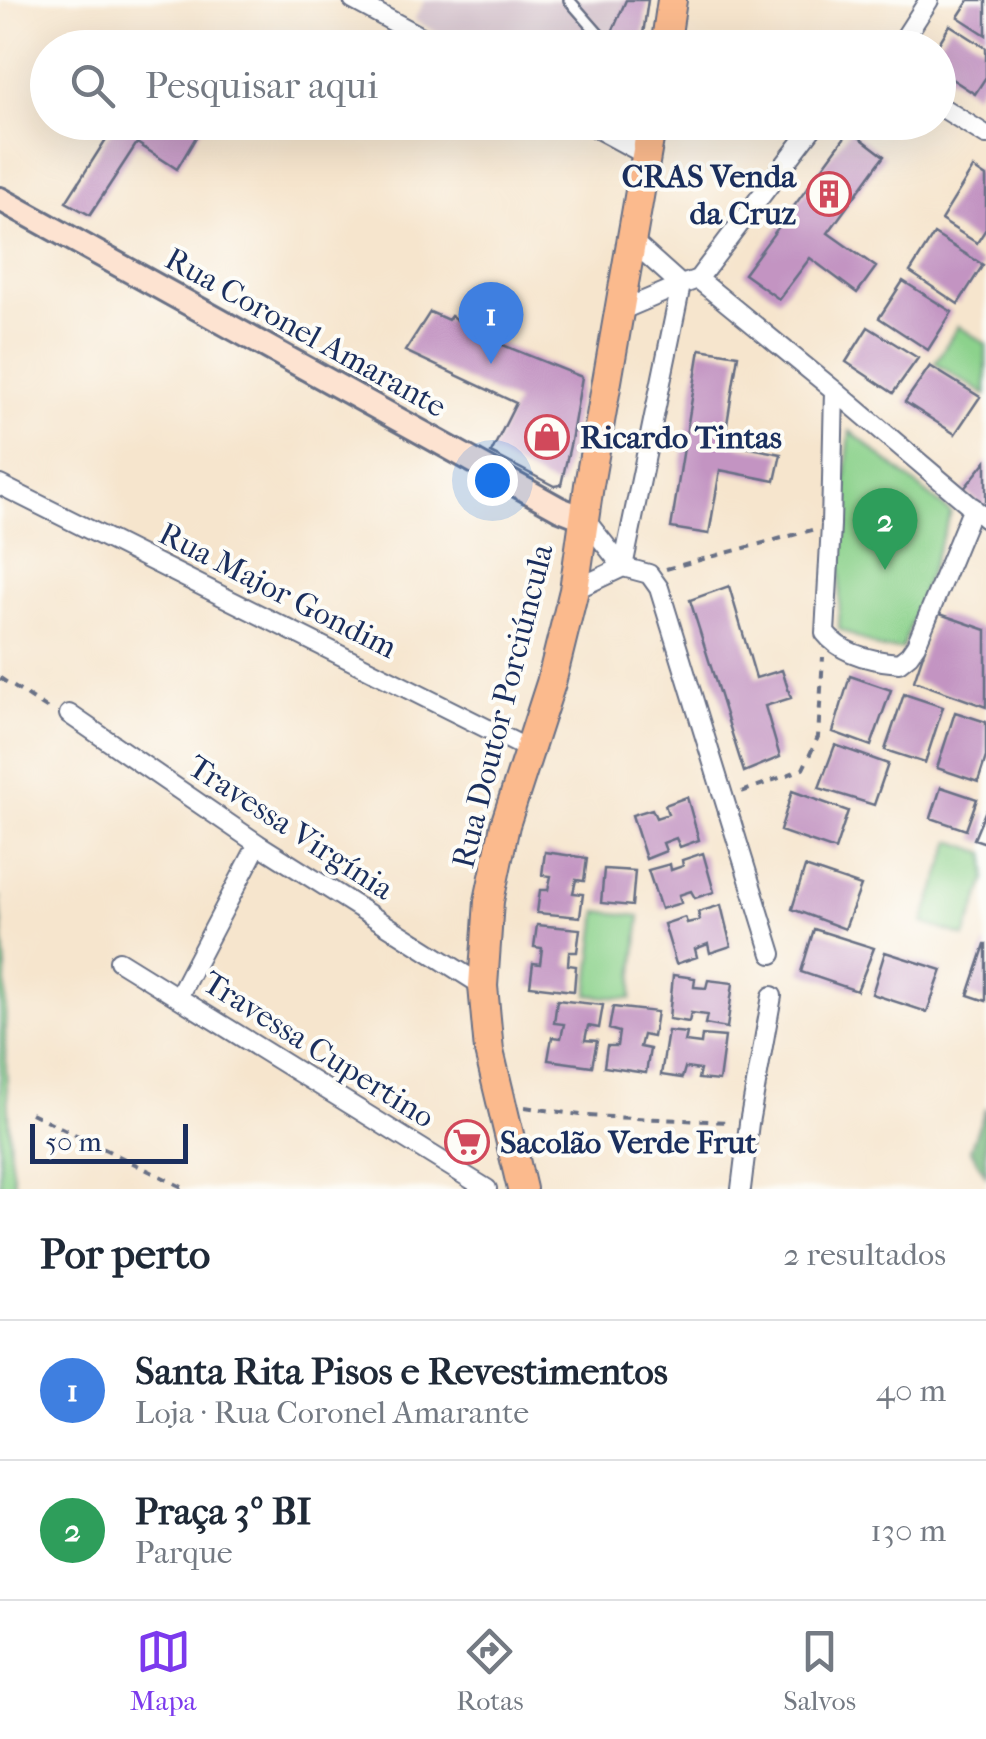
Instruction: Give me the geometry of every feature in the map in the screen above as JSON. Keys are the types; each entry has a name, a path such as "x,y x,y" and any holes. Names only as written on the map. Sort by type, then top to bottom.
{"main road":[{"path":"668,30 672,0"},
{"name":"Rua Doutor Porciúncula","path":"522,1189 490,1051 482,986 489,901 505,825 551,683 574,590 649,140"},
{"name":"Rua Coronel Amarante","path":"0,199 453,451 584,518"}],"street":[{"path":"352,0 408,30"},
{"path":"910,30 929,0"},
{"path":"956,117 986,136"},
{"path":"619,140 646,154"},
{"path":"623,568 689,282 803,140"},
{"path":"632,241 834,390 979,513 916,645 899,663 872,660 839,646 825,632 834,390"},
{"path":"620,311 689,282"},
{"name":"Rua Major Gondim","path":"0,485 528,748"},
{"path":"584,518 623,568"},
{"path":"574,590 623,568 649,574 659,588 772,954"},
{"name":"Travessa Virgínia","path":"69,714 258,844 482,986"},
{"path":"178,997 258,844"},
{"name":"Travessa Cupertino","path":"119,961 487,1189"},
{"path":"741,1189 772,996"}],"lane":[{"path":"569,0 596,30"}],"path":[{"path":"649,574 831,525"},
{"path":"724,798 803,769 818,737 825,632"},
{"path":"503,1104 587,1116 749,1123"},
{"path":"30,1113 186,1189"}],"shaded area":[{"path":"425,0 648,0 644,30 433,30 414,20"}],"green space":[{"path":"958,326 986,344 986,395 935,363"},
{"path":"850,431 951,513 902,649 882,649 839,629 841,527"},
{"path":"952,841 986,853 986,879 965,937 923,923"},
{"path":"0,895 6,970 10,1155 15,1189 0,1189"},
{"path":"598,911 640,916 631,999 588,995"},
{"path":"986,1107 986,1176 970,1149"}],"building":[{"path":"626,0 648,0 644,30 613,30"},
{"path":"969,0 986,0 986,35 958,17"},
{"path":"950,25 986,48 986,77 975,94 956,82 956,30 947,30"},
{"path":"106,140 194,140 177,169 137,143 90,215 66,202"},
{"name":"CRAS Venda da Cruz","path":"843,140 863,140 884,156 828,233 876,267 857,293 810,258 779,299 744,274"},
{"path":"973,168 986,177 986,229 977,243 941,220"},
{"path":"934,234 983,265 958,304 910,272"},
{"path":"903,281 952,312 928,350 879,318"},
{"path":"430,312 448,320 451,316 483,337 582,377 561,485 554,486 491,453 516,403 405,351"},
{"path":"868,327 918,358 893,393 846,362"},
{"path":"700,349 738,355 724,443 781,454 775,481 720,470 709,534 671,528"},
{"path":"930,366 980,397 955,434 905,402"},
{"path":"986,461 986,509 963,490"},
{"path":"729,586 756,678 782,670 791,698 765,706 780,757 744,772 690,600"},
{"path":"937,613 986,630 986,707 914,681"},
{"path":"850,676 891,690 871,746 833,732"},
{"path":"904,694 943,707 925,763 885,750"},
{"path":"955,712 986,722 986,757 978,782 937,768"},
{"path":"835,745 888,764 874,805 819,788"},
{"path":"941,787 977,799 966,830 931,818"},
{"path":"792,791 848,811 835,850 780,831"},
{"path":"687,797 699,840 680,847 676,838 663,843 666,851 646,859 632,815 652,809 656,818 668,814 665,805"},
{"path":"986,810 986,843 974,839"},
{"path":"545,852 587,858 584,881 576,880 573,893 583,894 580,917 537,913 540,890 548,890 551,876 542,875"},
{"path":"703,853 714,892 695,898 691,891 679,895 681,903 661,909 648,870 670,864 671,870 683,866 682,860"},
{"path":"805,867 861,886 845,929 792,909"},
{"path":"604,869 635,871 632,906 601,903"},
{"path":"721,905 731,946 710,953 708,944 695,949 697,957 676,964 664,924 685,917 687,923 700,920 698,912"},
{"path":"537,925 580,929 577,952 569,952 568,965 576,966 574,991 530,986 533,963 540,964 542,948 534,947"},
{"path":"814,929 874,948 857,991 801,972"},
{"path":"986,944 986,1001 968,995"},
{"path":"885,952 942,970 927,1012 872,994"},
{"path":"673,975 695,978 694,987 706,988 708,980 733,983 727,1028 705,1024 707,1015 691,1013 689,1022 669,1019"},
{"path":"557,1000 603,1005 599,1028 588,1026 585,1040 597,1041 592,1066 548,1060 552,1037 561,1038 564,1024 554,1023"},
{"path":"613,1007 657,1012 653,1037 643,1035 640,1047 650,1049 646,1073 604,1067 607,1046 617,1046 619,1032 609,1029"},
{"path":"668,1031 687,1033 685,1042 701,1044 702,1035 725,1037 719,1081 698,1079 700,1070 685,1068 682,1078 661,1075"}],"place":[{"name":"CRAS Venda da Cruz","path":"829,194"},
{"name":"Santa Rita Pisos e Revestimentos","path":"491,364"},
{"name":"Ricardo Tintas","path":"547,437"},
{"name":"Praça 3º BI","path":"885,570"},
{"name":"Sacolão Verde Frut","path":"467,1142"}]}
